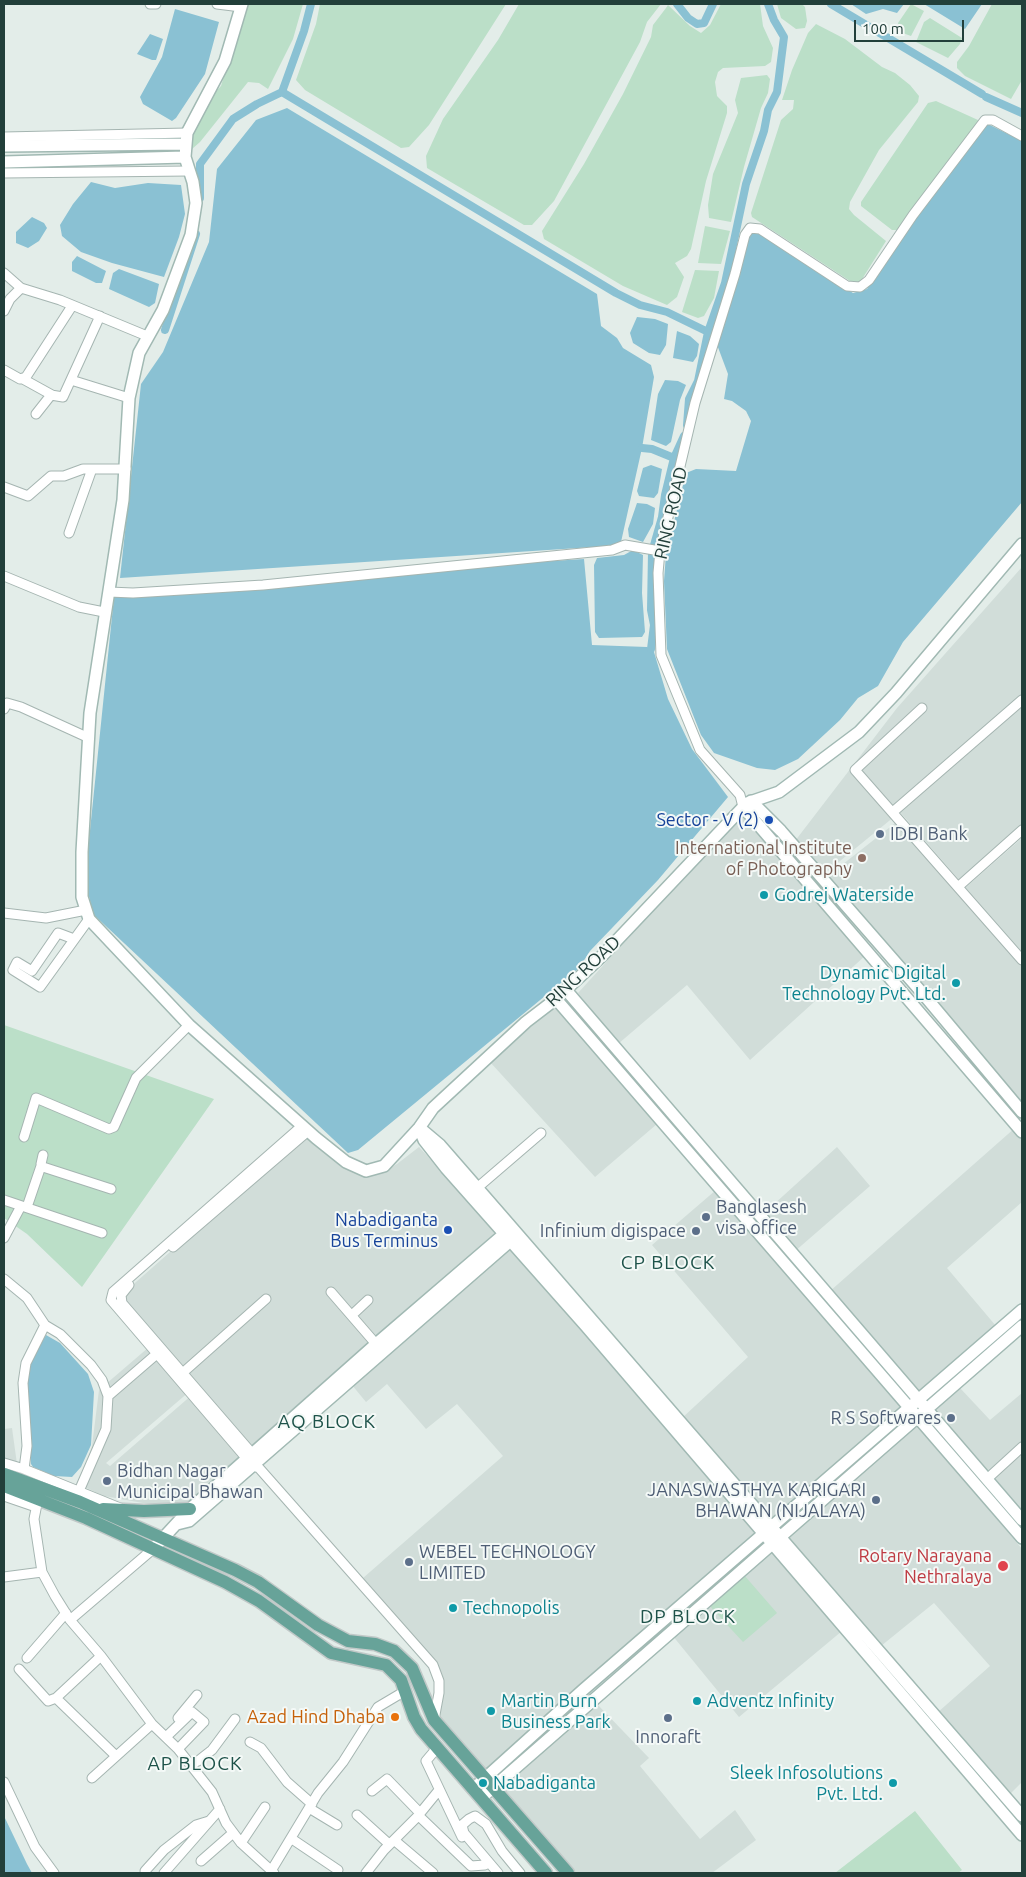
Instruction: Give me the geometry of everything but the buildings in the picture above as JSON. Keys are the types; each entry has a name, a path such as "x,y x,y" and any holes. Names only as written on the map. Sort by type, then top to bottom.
{"main road":[{"path":"4,1474 22,1475 247,1576 318,1625 348,1641 374,1644 394,1651 412,1668 434,1720 568,1873"},
{"path":"4,1486 24,1494 37,1503 153,1549 249,1594 331,1653 386,1665 398,1677 417,1724 546,1873"},
{"path":"96,1509 190,1509"}],"street":[{"path":"150,4 156,4"},
{"path":"217,4 242,6 225,61 185,138 185,157 194,182 196,203 191,235 163,310 139,353 129,398 126,470 110,592 104,612 89,738 82,858 82,897 87,915 189,1025 305,1129 113,1292 112,1303 159,1352 433,1665 439,1681 439,1693 434,1720"},
{"name":"RING ROAD","path":"747,804 700,750 662,655 658,593 658,550 695,403 746,232 750,228 757,228 847,286 860,287 865,285 913,215 985,120 993,120 1022,136"},
{"path":"4,137 185,138"},
{"path":"4,146 185,138"},
{"path":"4,162 185,157"},
{"path":"4,173 189,171"},
{"path":"4,272 21,288 100,316 147,336"},
{"path":"4,310 10,299 21,288"},
{"path":"23,379 29,373 72,306"},
{"path":"4,370 52,395 62,398 100,316"},
{"path":"71,380 129,398"},
{"path":"36,414 52,395"},
{"path":"4,487 28,496 51,476 64,476 80,469 126,470"},
{"path":"69,532 92,469"},
{"name":"RING ROAD","path":"305,1129 346,1162 366,1171 384,1166 415,1132 433,1108 526,1022 556,999 604,955 747,804 779,792 859,732 920,665 1022,544"},
{"path":"110,592 133,593 254,586 612,550 625,545 658,550"},
{"path":"4,576 80,607 104,612"},
{"path":"894,811 1022,700"},
{"path":"5,704 89,738"},
{"path":"922,708 855,770 894,811 1022,960"},
{"path":"747,804 781,831 1022,1112"},
{"path":"747,804 1022,1132"},
{"path":"959,886 1022,830"},
{"path":"4,913 46,918 87,915"},
{"path":"74,938 58,933 32,971 17,962 13,970 40,987 74,938 87,915"},
{"path":"898,986 909,978"},
{"path":"566,990 620,1056 1022,1520"},
{"path":"556,999 1022,1538"},
{"path":"24,1137 36,1098 109,1129 114,1127 136,1078 189,1025"},
{"path":"612,1064 620,1056"},
{"path":"651,1110 660,1102"},
{"path":"415,1132 440,1146 477,1188 512,1234 704,1456 777,1532 1022,1816"},
{"path":"415,1132 424,1140 446,1168 512,1234"},
{"path":"477,1188 541,1133"},
{"path":"4,1238 24,1207 41,1166 43,1155"},
{"path":"41,1166 111,1189"},
{"path":"4,1200 102,1233"},
{"path":"361,1365 376,1344 512,1234"},
{"path":"178,1524 189,1521 297,1421 512,1234"},
{"path":"4,1279 27,1298 45,1325 60,1334 91,1365 102,1380 108,1396 106,1429 79,1491"},
{"path":"331,1292 376,1344"},
{"path":"179,1375 266,1299"},
{"path":"352,1315 368,1300"},
{"path":"477,1793 583,1690 768,1540 913,1413 918,1400 1021,1315"},
{"path":"22,1475 27,1446 23,1383 26,1363 45,1325"},
{"path":"913,1413 926,1410 1022,1326"},
{"path":"108,1396 159,1352"},
{"path":"987,1479 1022,1447"},
{"path":"704,1456 768,1540 1022,1835"},
{"path":"27,1658 68,1616 153,1549 190,1509 253,1461"},
{"path":"4,1463 22,1475 79,1491 126,1510"},
{"path":"4,1496 37,1503 34,1519 42,1572 68,1616 152,1724 178,1749 212,1792 233,1832 241,1843 272,1872 311,1806 343,1762 378,1707 405,1691"},
{"path":"4,1577 42,1572"},
{"path":"19,1669 48,1701 56,1698 101,1656"},
{"path":"164,1735 197,1695"},
{"path":"56,1698 116,1756"},
{"path":"164,1735 192,1712 204,1722 178,1749"},
{"path":"190,1764 198,1761 212,1750 235,1719"},
{"path":"92,1778 152,1724"},
{"path":"250,1742 261,1748 287,1782 311,1806 337,1825"},
{"path":"437,1748 426,1761 455,1826 469,1848 492,1873"},
{"path":"372,1791 387,1779 421,1818 471,1866 485,1865"},
{"path":"4,1782 35,1847 54,1873"},
{"path":"985,1791 994,1783"},
{"path":"366,1873 391,1842 419,1815 439,1790"},
{"path":"241,1843 265,1807"},
{"path":"164,1873 220,1809"},
{"path":"357,1815 433,1873"},
{"path":"498,1873 464,1832 462,1825 469,1818 475,1816 486,1824 502,1852 520,1873"},
{"path":"145,1870 164,1850 196,1824 209,1822"},
{"path":"201,1861 233,1832"},
{"path":"292,1839 338,1870"}],"shaded area":[{"path":"1022,567 1022,828 960,881 900,812 824,874 795,841 897,708"},
{"path":"743,812 866,955 750,1060 687,985 618,1044 578,993"},
{"path":"899,820 1022,962 1022,1109 824,879"},
{"path":"1022,838 1022,953 965,888"},
{"path":"555,1006 657,1124 595,1177 490,1062"},
{"path":"1016,1127 1022,1135 1022,1202 947,1268 996,1326 918,1396 829,1292"},
{"path":"305,1133 371,1175 381,1173 397,1164 419,1147 504,1238 253,1456 119,1297"},
{"path":"837,1147 870,1186 794,1252 762,1215"},
{"path":"716,1190 905,1408 773,1525 682,1418 748,1357 652,1245"},
{"path":"507,1241 759,1534 486,1774 432,1711 441,1681 437,1665 363,1578 503,1456 457,1404 426,1429 387,1384 366,1402 347,1379"},
{"path":"149,1347 190,1391 106,1463 110,1466 193,1394 248,1458 195,1507 143,1503 104,1496 80,1485 92,1446 99,1390"},
{"path":"960,1388 990,1420 1022,1393 1022,1514 932,1412"},
{"path":"916,1423 1022,1549 1022,1782 1009,1795 937,1713 990,1666 934,1603 881,1646 787,1537"},
{"path":"12,1428 17,1464 4,1460 4,1429"},
{"path":"771,1549 842,1631 739,1717 672,1635"},
{"path":"597,1704 649,1758 640,1766 700,1839 735,1810 756,1840 712,1873 573,1873 500,1788"}],"green space":[{"path":"246,4 303,4 293,39 268,89 259,83 248,82 200,142 192,149 188,148 192,128 208,100 221,86"},
{"path":"320,4 506,4 429,125 409,147 401,148 305,90 296,80 316,24"},
{"path":"519,4 661,4 647,22 640,42 554,201 532,225 524,225 427,168 426,156 443,119 498,40"},
{"path":"721,4 760,4 763,26 773,48 771,62 765,66 723,68 718,72 715,82 717,96 727,106 727,113 706,181 691,249 687,256 675,263 684,277 677,297 667,305 623,286 544,239 542,231 584,164 623,94 651,37 653,25 668,5 690,26 701,33 710,25"},
{"path":"777,4 802,4 805,7 807,21 805,28 796,29 781,18"},
{"path":"911,4 924,11 911,36 900,32 898,23"},
{"path":"992,4 1022,4 1022,80 1011,99 965,76 957,68 957,62 969,46"},
{"path":"930,18 962,38 960,44 948,58 916,42 924,22"},
{"path":"816,24 845,39 882,67 895,73 910,85 919,96 918,102 879,150 850,202 849,209 854,215 886,241 859,284 853,283 752,217 751,213 781,120 793,109 794,100 782,100 792,70 808,33"},
{"path":"767,75 770,79 768,93 761,108 744,167 731,222 709,218 708,205 713,174 738,113 735,100 741,78"},
{"path":"936,101 978,120 977,127 897,230 892,230 861,206 861,202 928,103"},
{"path":"705,226 730,231 721,264 698,263"},
{"path":"695,270 719,271 714,298 704,316 698,318 682,312"},
{"path":"4,1025 214,1099 82,1287 27,1234 4,1218"},
{"path":"744,1575 777,1613 743,1642 709,1605"},
{"path":"915,1811 962,1870 958,1873 835,1873"}],"water":[{"path":"851,4 904,4 897,13 883,9 866,14"},
{"path":"924,4 982,4 965,29"},
{"path":"175,9 219,22 205,74 176,118 172,121 143,104 140,97 162,57"},
{"path":"150,34 163,39 156,60 137,54"},
{"path":"287,108 597,294 601,326 617,338 623,348 651,365 654,377 642,448 621,542 609,546 120,578 141,384 163,352 209,242 217,169 256,120"},
{"path":"986,123 1022,141 1022,502 903,642 878,686 858,698 840,720 798,759 775,770 757,768 714,753 701,735 667,649 664,581 666,554 686,473 696,469 736,471 751,421 746,411 732,401 724,399 728,374 716,342 748,231 755,230 853,293 867,289 912,221 952,171"},
{"path":"91,182 115,188 148,183 181,185 185,214 179,237 164,277 112,263 81,252 62,236 60,225 73,204"},
{"path":"32,217 44,223 47,228 39,241 28,248 16,243 16,232"},
{"path":"77,256 106,271 102,283 96,283 72,271 72,262"},
{"path":"119,269 159,284 155,303 149,307 109,289 113,273"},
{"path":"637,317 655,319 668,324 666,345 660,355 649,353 633,343 630,333"},
{"path":"677,331 690,336 699,344 697,356 693,362 673,358"},
{"path":"665,380 678,381 686,385 680,400 671,442 666,446 651,440 658,394"},
{"path":"651,465 662,469 658,493 654,498 639,496 637,491 643,468"},
{"path":"637,503 647,504 655,508 653,524 643,542 629,537 628,529"},
{"path":"633,550 643,555 642,593 645,632 642,637 599,638 595,632 594,565 597,558 624,555"},
{"path":"584,559 592,645 647,647 654,652 668,699 692,749 728,797 658,880 590,951 579,968 358,1150 348,1153 93,914 85,879 114,597 223,590 505,564"},
{"path":"46,1335 60,1343 88,1374 94,1392 91,1445 81,1467 72,1477 54,1476 33,1467 31,1464 25,1383 31,1362"},
{"path":"4,1816 27,1864 32,1873 4,1873"}],"waterway":[{"path":"311,4 304,31 282,92 616,293 640,305 667,312 708,332"},
{"path":"677,4 688,18 697,24 704,23 713,4"},
{"path":"687,425 689,399 698,381 708,332 725,283 746,184 764,131 768,110 777,92 784,37 774,20 768,4"},
{"path":"831,4 982,94"},
{"path":"200,198 200,164 233,119 257,104 282,92"},
{"path":"986,97 1022,113"},
{"path":"165,330 196,234"},
{"path":"642,448 652,449 674,458 684,436"},
{"path":"651,649 654,625 651,610 652,552 662,517 674,458"}],"place":[{"name":"Sector - V (2)","path":"769,820"},
{"name":"IDBI Bank","path":"880,834"},
{"name":"International Institute of Photography","path":"862,858"},
{"name":"Godrej Waterside","path":"764,895"},
{"name":"Dynamic Digital Technology Pvt. Ltd.","path":"956,983"},
{"name":"Banglasesh visa office","path":"706,1217"},
{"name":"Nabadiganta Bus Terminus","path":"448,1230"},
{"name":"Infinium digispace","path":"696,1231"},
{"name":"R S Softwares","path":"951,1418"},
{"name":"Bidhan Nagar Municipal Bhawan","path":"107,1481"},
{"name":"JANASWASTHYA KARIGARI BHAWAN (NIJALAYA)","path":"876,1500"},
{"name":"WEBEL TECHNOLOGY LIMITED","path":"409,1562"},
{"name":"Rotary Narayana Nethralaya","path":"1003,1566"},
{"name":"Technopolis","path":"453,1608"},
{"name":"Adventz Infinity","path":"697,1701"},
{"name":"Martin Burn Business Park","path":"491,1711"},
{"name":"Azad Hind Dhaba","path":"395,1717"},
{"name":"Innoraft","path":"668,1718"},
{"name":"Nabadiganta","path":"483,1783"},
{"name":"Sleek Infosolutions Pvt. Ltd.","path":"893,1783"}],"district":[{"name":"CP BLOCK","path":"668,1263"},
{"name":"AQ BLOCK","path":"327,1422"},
{"name":"DP BLOCK","path":"688,1617"},
{"name":"AP BLOCK","path":"195,1764"}]}
